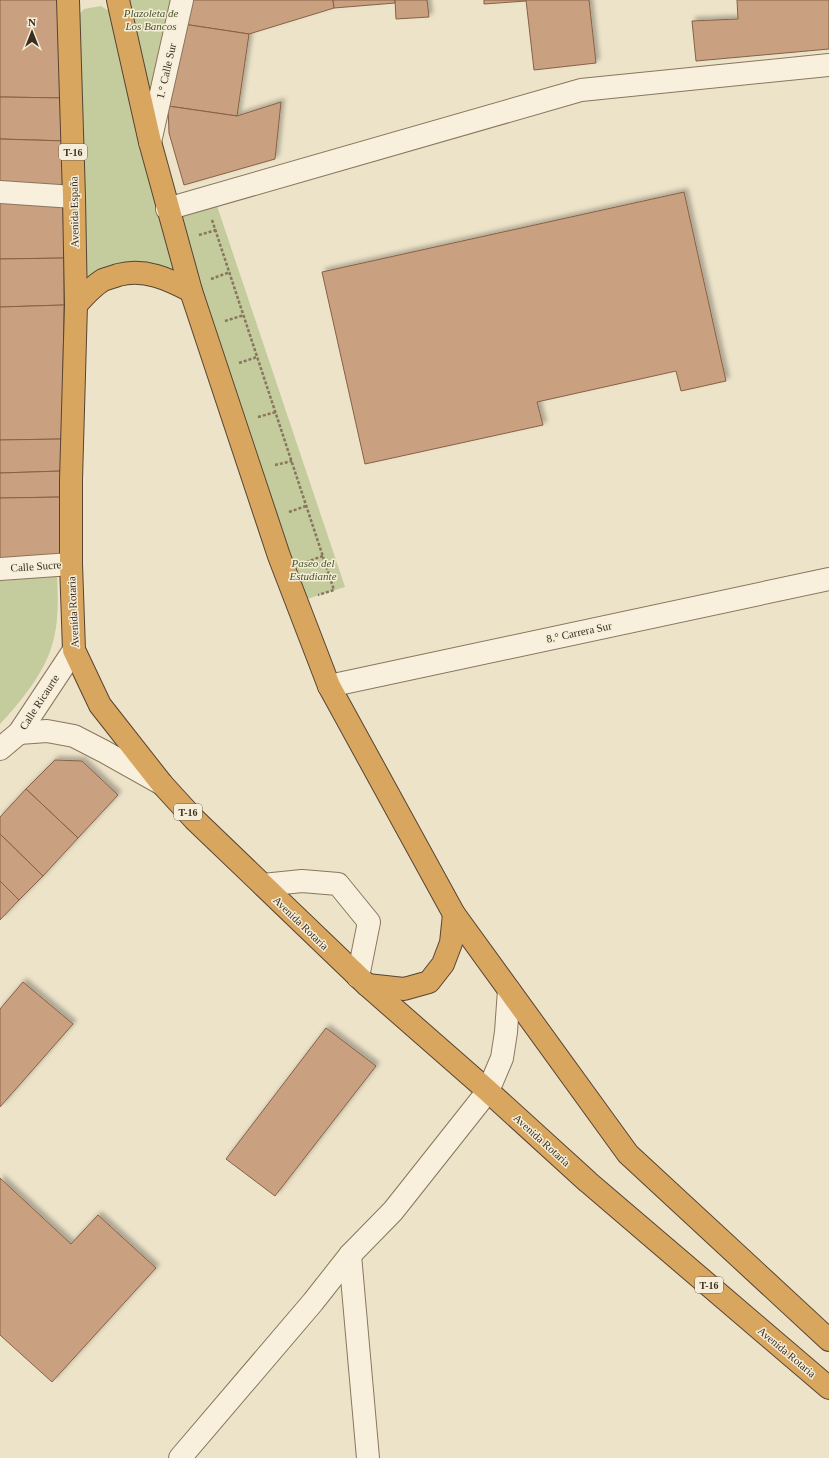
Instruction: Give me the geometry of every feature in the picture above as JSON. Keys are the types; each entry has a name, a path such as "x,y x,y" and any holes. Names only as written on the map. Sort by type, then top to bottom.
{"highway":[{"name":"Avenida España","path":"68,0 76,305"},
{"path":"118,0 150,142 175,207 279,556 329,686 454,914 628,1154 829,1340"},
{"path":"76,305 90,290 104,279 123,274 137,272 151,274 172,281 199,286"},
{"name":"Avenida Rotaria","path":"76,305 71,564 74,650 100,704 162,784 194,819 362,981 488,1091 588,1182 829,1388"},
{"path":"362,981 404,990 429,982 443,964 451,943 454,914"}],"street":[{"name":"1.° Calle Sur","path":"150,142 182,0"},
{"path":"175,207 581,90 829,65"},
{"path":"0,192 74,197"},
{"name":"Calle Sucre","path":"0,569 71,564"},
{"name":"8.° Carrera Sur","path":"329,686 829,578"},
{"name":"Calle Ricaurte","path":"0,749 19,733 74,650"},
{"path":"19,733 47,731 74,736 162,784"},
{"path":"263,885 302,881 338,884 369,922 362,981"},
{"path":"180,1458 313,1302 350,1255 393,1211 488,1091 502,1058 506,1032 509,990"},
{"path":"350,1255 368,1458"}],"path":[{"path":"205,198 334,590 316,596"},
{"path":"175,207 193,237 216,230"},
{"path":"199,286 230,272"},
{"path":"221,322 244,315"},
{"path":"235,364 257,356"},
{"path":"252,418 276,412"},
{"path":"268,467 292,461"},
{"path":"283,514 306,506"},
{"path":"300,564 323,556"}],"green space":[{"name":"Plazoleta de Los Bancos","path":"126,0 176,0 151,108"},
{"name":"Paseo del Estudiante","path":"101,6 113,14 168,210 214,197 345,587 297,602 191,291 137,272 76,305 75,19 84,9"},
{"path":"57,575 57,620 49,655 44,666 30,687 0,724 0,581"}],"building":[{"path":"0,0 62,0 66,98 0,97"},
{"path":"191,0 333,0 334,8 249,34 183,24"},
{"path":"333,0 395,0 395,3 334,8"},
{"path":"395,0 427,0 429,17 396,19"},
{"path":"484,0 526,0 526,1 484,4"},
{"path":"526,0 589,0 596,63 534,70"},
{"path":"737,0 829,0 829,49 696,61 692,21 738,19"},
{"path":"183,24 249,34 237,116 168,106"},
{"path":"0,97 66,98 67,141 0,139"},
{"path":"281,102 275,159 184,185 169,133 168,106 237,116"},
{"path":"0,139 67,141 67,188 0,184"},
{"path":"684,192 726,381 681,391 676,371 537,402 543,425 365,464 322,272"},
{"path":"0,199 63,204 64,258 0,259"},
{"path":"64,258 64,305 0,307 0,259"},
{"path":"64,305 62,439 0,440 0,307"},
{"path":"62,439 62,471 0,473 0,440"},
{"path":"62,471 63,497 0,498 0,473"},
{"path":"63,497 63,549 58,556 0,562 0,498"},
{"path":"55,760 82,761 118,795 78,838 26,789"},
{"path":"26,789 78,838 43,876 0,834 0,817"},
{"path":"0,834 43,876 19,900 0,881"},
{"path":"0,881 19,900 0,920"},
{"path":"23,982 73,1024 0,1107 0,1009"},
{"path":"326,1028 376,1066 275,1196 226,1159"},
{"path":"0,1178 71,1244 98,1215 156,1268 52,1382 0,1335"}]}
